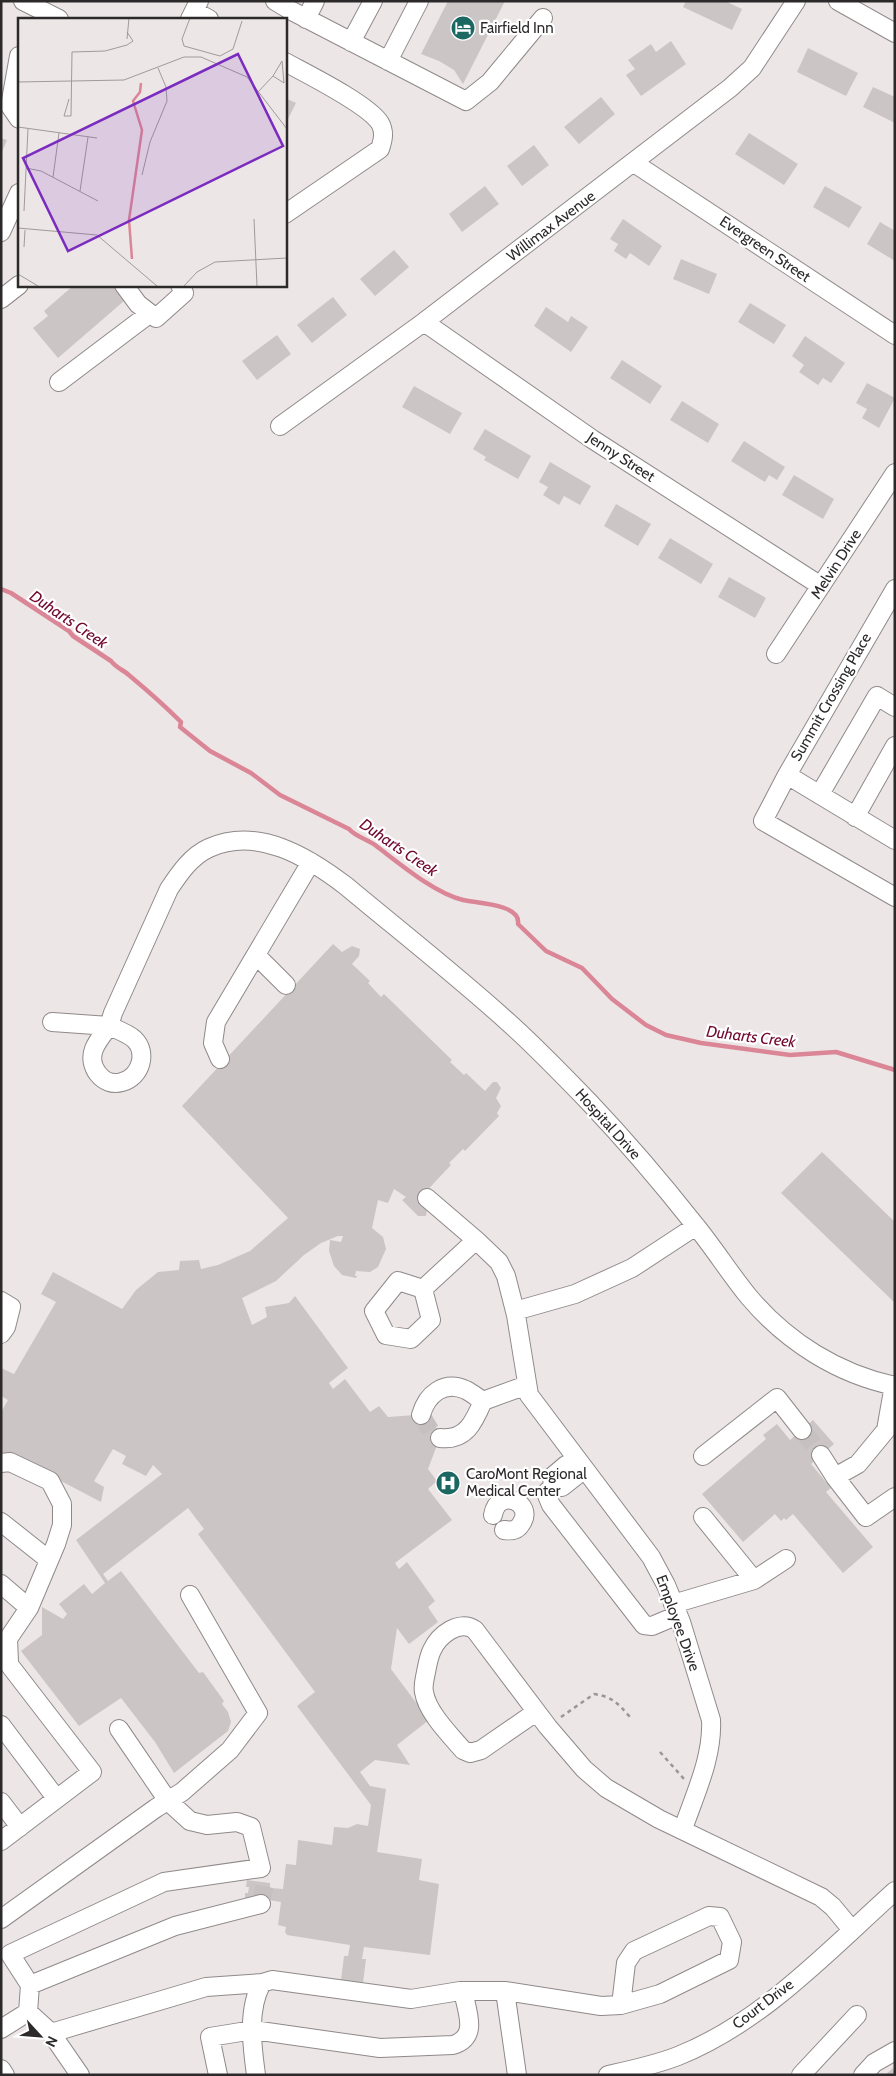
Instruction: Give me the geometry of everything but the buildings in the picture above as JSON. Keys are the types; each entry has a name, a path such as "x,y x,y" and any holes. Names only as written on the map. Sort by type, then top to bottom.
{"street":[{"path":"276,1 306,19 466,101 490,82 543,18"},
{"path":"306,19 315,1"},
{"path":"351,42 373,1"},
{"path":"388,61 420,1"},
{"name":"Willimax Avenue","path":"280,426 424,322 730,88 752,68 796,1"},
{"path":"838,1 895,33"},
{"path":"29,9 56,18"},
{"path":"18,62 10,106 18,118"},
{"path":"286,63 368,110 380,124 384,137 380,149 286,213"},
{"name":"Evergreen Street","path":"634,163 895,335"},
{"path":"1,232 18,195"},
{"path":"1,299 18,286"},
{"path":"125,286 138,304 156,318 184,293 180,286"},
{"path":"137,286 141,291 149,314"},
{"path":"60,382 149,314"},
{"name":"Jenny Street","path":"424,322 592,439 821,586"},
{"name":"Melvin Drive","path":"776,654 895,473"},
{"name":"Summit Crossing Place","path":"895,589 888,614 787,775 895,840"},
{"path":"820,794 877,696 895,707"},
{"path":"855,816 895,746"},
{"path":"787,775 763,821 895,897"},
{"name":"Hospital Drive","path":"52,1022 110,1026 169,889 180,873 194,859 208,849 227,843 247,841 284,848 311,862 346,886 508,1021 622,1138 696,1226 750,1298 795,1341 849,1372 876,1382 894,1386"},
{"path":"220,1059 214,1043 216,1022 311,862"},
{"path":"256,955 286,985"},
{"name":"Employee Drive","path":"427,1198 499,1262 506,1276 515,1311 529,1395 577,1465 656,1566 676,1610 711,1720 712,1737 709,1752 682,1829"},
{"path":"515,1311 575,1294 632,1268 696,1226"},
{"path":"423,1289 476,1240"},
{"path":"1,1301 11,1307 6,1326 1,1334"},
{"path":"440,1438 449,1439 459,1436 468,1430 483,1401 527,1385"},
{"path":"421,1415 424,1402 439,1390 451,1386 466,1390 483,1401"},
{"path":"835,1477 858,1464 886,1430 894,1386"},
{"path":"703,1456 777,1398 802,1430"},
{"path":"821,1455 835,1477 866,1517 895,1497"},
{"path":"1,1463 10,1462 50,1481 62,1504 62,1525 29,1608 8,1640 4,1661 92,1772 1,1841"},
{"path":"577,1465 566,1465 553,1476 549,1490 552,1505 644,1625 652,1626 676,1610 754,1580 786,1559"},
{"path":"523,1508 549,1490"},
{"path":"493,1515 496,1506 505,1500 516,1501 523,1508 524,1518 519,1527 510,1531 504,1530"},
{"path":"703,1517 754,1580"},
{"path":"1,1522 49,1560"},
{"path":"1,1584 29,1608"},
{"path":"1,1919 182,1792 230,1750 258,1713 190,1595"},
{"path":"536,1712 481,1750 470,1753 462,1750 427,1704 423,1690 430,1652 436,1642 455,1627 461,1625 475,1630 548,1727 584,1769 606,1788 629,1803 826,1900 852,1930"},
{"path":"1,1725 56,1798"},
{"path":"28,2012 30,1985 10,1954 164,1882 263,1875 251,1827 237,1822 207,1825 190,1821 168,1801 146,1766 119,1729"},
{"path":"1,1802 20,1826"},
{"name":"Court Drive","path":"608,2075 642,2068 677,2056 717,2037 750,2017 781,1993 895,1891"},
{"path":"30,1985 175,1926 261,1904"},
{"path":"51,2033 206,1987 262,1983 272,1980 411,1999 463,1991 505,1991 601,2006 621,2005 660,1994 729,1960 732,1942 720,1917 709,1916 634,1951 626,1963 621,2005"},
{"path":"256,2075 252,2048 253,2030 256,1992 262,1983"},
{"path":"218,2075 210,2037 253,2030 380,2048 453,2045 462,2042 468,2036 470,2029 463,1991"},
{"path":"505,1991 517,2075"},
{"path":"28,2012 51,2033 80,2075"},
{"path":"1,2029 28,2012"},
{"path":"801,2075 857,2015"},
{"path":"862,2075 874,2063 895,2051"},
{"path":"1,2069 5,2075"}],"path":[{"path":"548,1727 594,1694 607,1696 617,1702 631,1718"},
{"path":"660,1752 696,1791"}],"waterway":[{"name":"Duharts Creek","path":"1,589 11,593 69,631 73,636 128,674 181,722 180,727 210,751 251,773 280,795 349,829 440,891 463,900 497,906 512,912 517,917 518,924 546,951 582,968 612,999 646,1025 666,1035 701,1043 790,1055 836,1052 895,1070"}],"tunnel":[{"path":"421,1415 432,1433 440,1438"},
{"path":"802,1430 821,1455"},
{"path":"261,1904 265,1883"}],"place":[{"name":"Fairfield Inn","path":"463,28"},
{"name":"CaroMont Regional Medical Center","path":"448,1483"}]}
